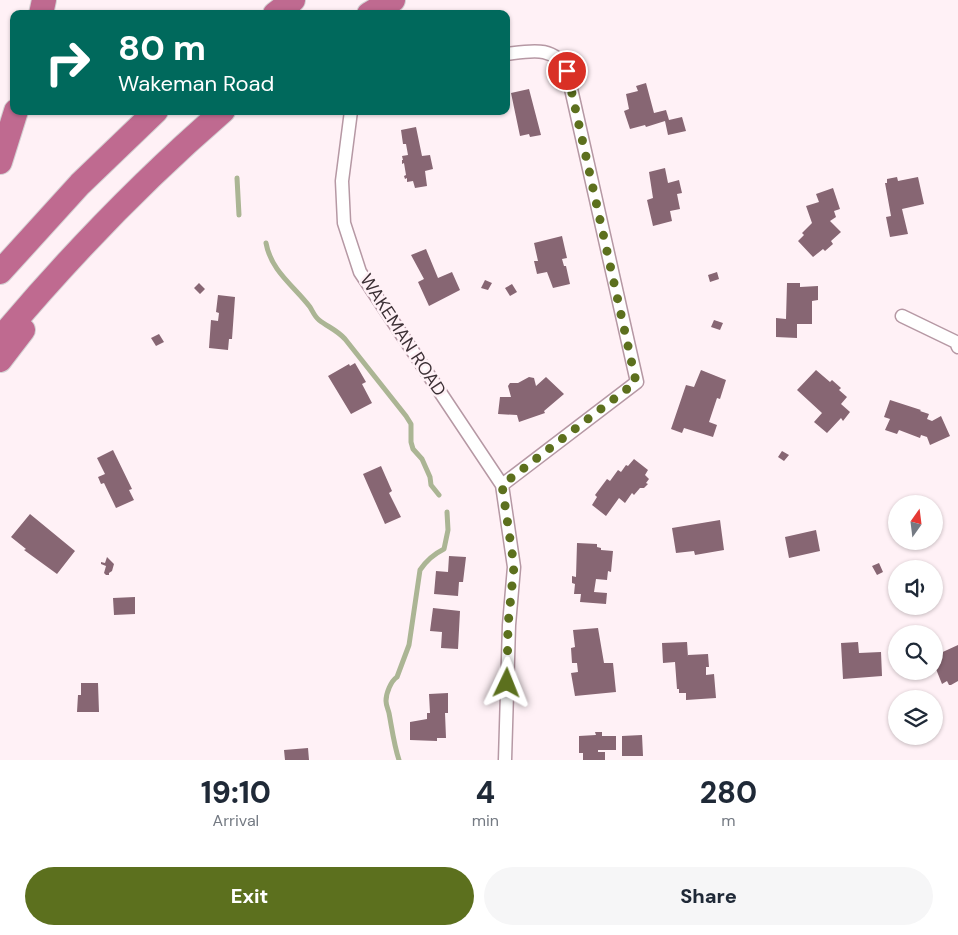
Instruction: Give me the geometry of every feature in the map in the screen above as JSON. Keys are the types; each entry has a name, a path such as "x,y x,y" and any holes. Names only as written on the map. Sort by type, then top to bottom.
{"highway":[{"path":"279,10 293,0"},
{"path":"354,10 368,0"},
{"path":"376,10 393,0"},
{"path":"0,162 15,115"},
{"path":"0,272 80,184 152,115"},
{"path":"0,338 100,226 218,115"},
{"path":"0,360 100,226"}],"street":[{"path":"502,485 636,382 567,71 562,62 554,55 541,51 510,54"},
{"name":"WAKEMAN ROAD","path":"350,115 342,181 344,222 360,272 502,485 514,566 508,625 505,760"},
{"path":"902,316 956,342 958,347"}],"building":[{"path":"646,83 654,113 666,110 669,120 682,117 686,131 668,135 665,121 646,127 645,125 630,129 624,111 629,109 626,94 638,91 636,86"},
{"path":"529,89 541,135 530,137 529,134 520,136 511,93"},
{"path":"416,127 422,156 430,155 433,169 425,171 427,186 415,188 413,181 407,182 407,178 405,179 404,176 406,175 404,163 402,164 402,156 408,155 406,144 403,144 401,130"},
{"path":"665,168 668,183 679,180 682,193 677,194 680,209 670,211 672,221 653,226 647,200 653,198 649,172"},
{"path":"897,177 898,181 918,177 924,204 902,209 908,234 890,237 886,217 891,216 885,183 887,183 887,179"},
{"path":"833,188 840,209 834,211 836,217 830,221 841,232 831,241 833,244 825,251 823,249 813,257 798,241 804,235 802,233 812,223 806,206 819,202 816,194"},
{"path":"562,236 567,258 562,259 564,266 566,266 570,284 553,288 547,272 537,274 534,261 538,261 534,243"},
{"path":"426,249 438,278 452,272 460,290 429,306 418,282 424,279 411,255"},
{"path":"717,272 719,279 710,282 708,275"},
{"path":"485,280 492,283 488,290 481,288"},
{"path":"199,283 205,289 200,294 194,288"},
{"path":"787,283 800,283 800,287 818,286 818,300 812,301 812,324 797,324 797,338 776,337 776,318 786,319"},
{"path":"512,284 517,292 510,296 505,288"},
{"path":"218,295 235,297 232,339 229,339 228,350 209,348 211,320 218,321 219,313 216,312"},
{"path":"714,320 723,323 720,330 711,327"},
{"path":"159,334 164,342 156,346 151,338"},
{"path":"355,363 366,382 362,384 372,403 351,414 328,376 349,364 350,366"},
{"path":"701,370 726,380 720,399 717,398 709,422 717,425 713,437 684,428 682,433 671,429 686,385 694,387"},
{"path":"816,370 830,382 832,380 841,388 839,390 847,397 841,404 850,412 843,421 841,418 827,433 814,422 822,413 797,390"},
{"path":"529,377 534,378 536,386 546,377 564,394 544,411 545,413 519,422 517,415 498,414 500,397 511,397 508,386 510,383 518,383"},
{"path":"890,400 929,414 927,419 932,421 941,416 950,436 930,445 927,437 921,435 920,438 899,430 897,434 885,430 890,419 884,417"},
{"path":"113,450 132,489 129,490 134,500 116,508 104,483 101,484 98,477 105,474 97,458"},
{"path":"782,451 789,455 784,461 778,457"},
{"path":"634,459 648,470 645,475 649,479 646,483 648,484 644,488 640,488 634,495 632,493 625,503 619,498 606,516 592,505 597,497 595,495 607,479 610,481 618,470 621,472"},
{"path":"381,466 392,491 389,493 401,517 385,524 363,474"},
{"path":"30,514 75,551 57,574 24,550 26,549 11,537"},
{"path":"720,520 724,550 695,555 694,551 676,553 672,528"},
{"path":"816,530 820,551 789,558 785,537"},
{"path":"577,543 597,544 597,547 601,548 601,550 613,551 611,572 608,571 607,580 596,579 594,592 607,593 606,604 580,602 581,594 574,594 575,584 572,583 572,576 576,577"},
{"path":"449,556 466,557 463,582 459,582 458,596 434,594 436,571 448,572"},
{"path":"107,557 114,564 109,575 104,573 106,566 101,564 101,562 105,563"},
{"path":"879,563 883,572 877,575 872,566"},
{"path":"135,597 135,614 114,615 113,598"},
{"path":"433,608 460,611 458,649 441,648 442,632 430,631"},
{"path":"598,628 604,663 613,663 616,692 575,696 571,673 578,672 577,663 572,663 571,648 575,647 573,630"},
{"path":"687,642 688,657 688,655 708,654 709,667 706,667 706,675 714,674 716,698 686,700 686,693 679,693 679,689 677,689 675,662 663,663 662,643"},
{"path":"858,642 859,653 881,652 882,676 843,679 841,643"},
{"path":"958,645 958,681 951,685 947,681 942,684 940,680 943,680 943,652"},
{"path":"81,683 98,683 99,712 77,712 78,695 81,695"},
{"path":"448,693 448,713 445,713 446,738 437,738 437,741 410,740 410,722 427,719 427,713 430,713 429,694"},
{"path":"595,732 602,732 602,736 616,736 616,750 598,750 598,752 605,752 605,760 583,760 583,753 579,753 579,736 596,735"},
{"path":"642,735 643,756 622,756 622,736"},
{"path":"308,748 309,760 285,760 284,750"}],"waterway":[{"path":"237,178 239,215"},
{"path":"266,243 273,262 284,278 304,299 318,319 345,339 406,416 411,424 413,449 422,459 430,477 431,485 439,495"},
{"path":"399,760 386,704 387,694 391,684 397,677 409,645 420,570 430,558 444,549 448,530 447,512"}],"route":[{"path":"507,683 508,625 514,566 502,485 636,382 567,71"}]}
